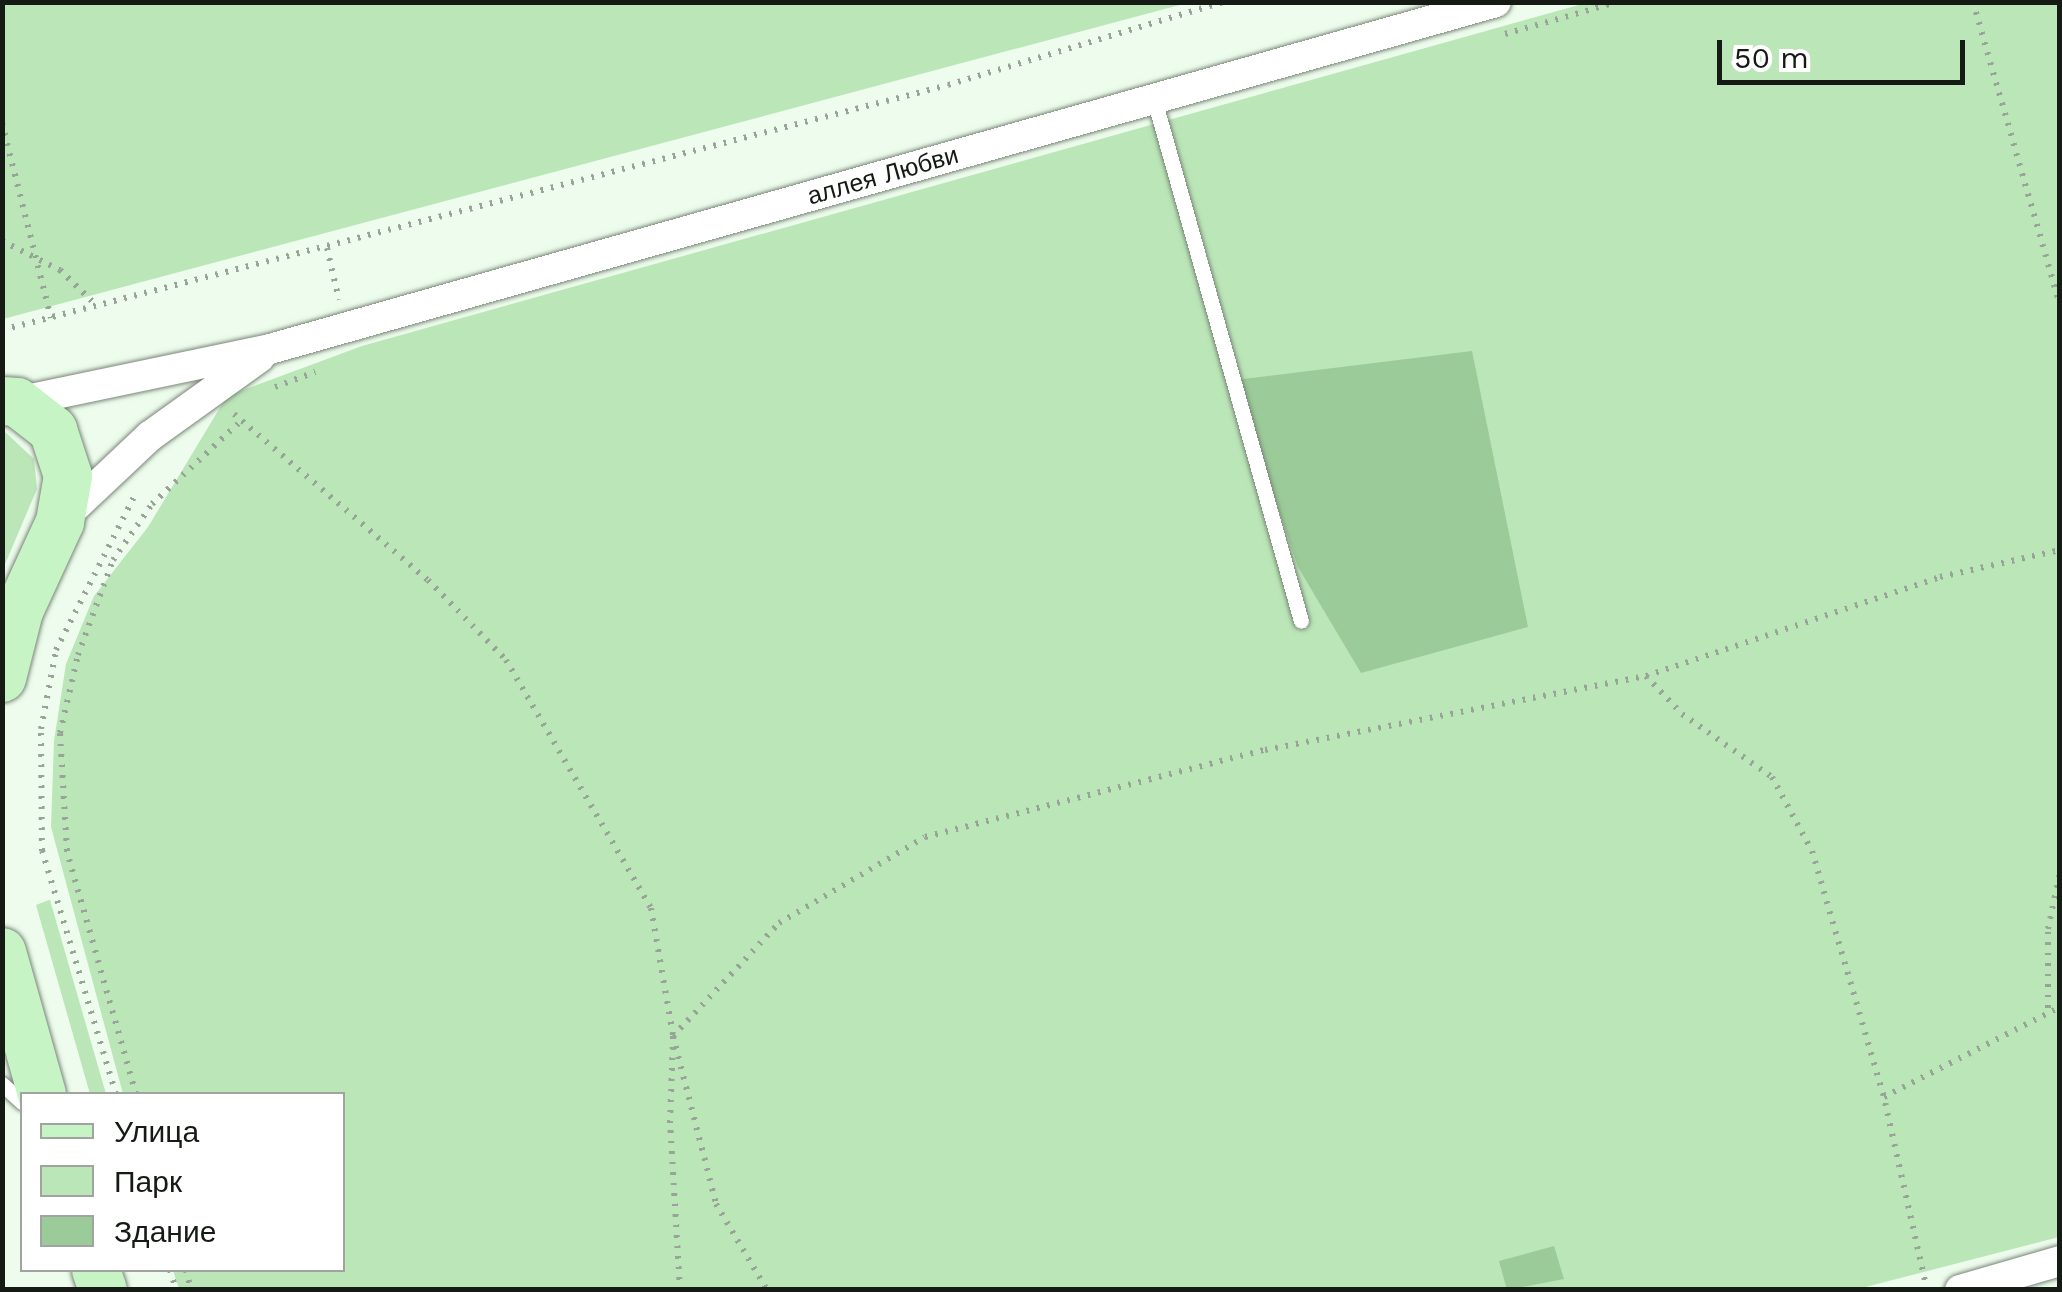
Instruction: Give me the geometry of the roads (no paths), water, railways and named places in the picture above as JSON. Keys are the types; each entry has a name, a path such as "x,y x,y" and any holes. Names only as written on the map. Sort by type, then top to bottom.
{"main road":[{"path":"2,678 19,610 60,522 68,476 53,430 10,401"},
{"path":"2,952 41,1092"}],"street":[{"name":"аллея Любви","path":"10,401 270,349 1496,2"},
{"name":"аллея Любви","path":"60,522 150,436 270,349"},
{"path":"1960,1290 2060,1262"}],"lane":[{"path":"1154,99 1301,621"}]}
